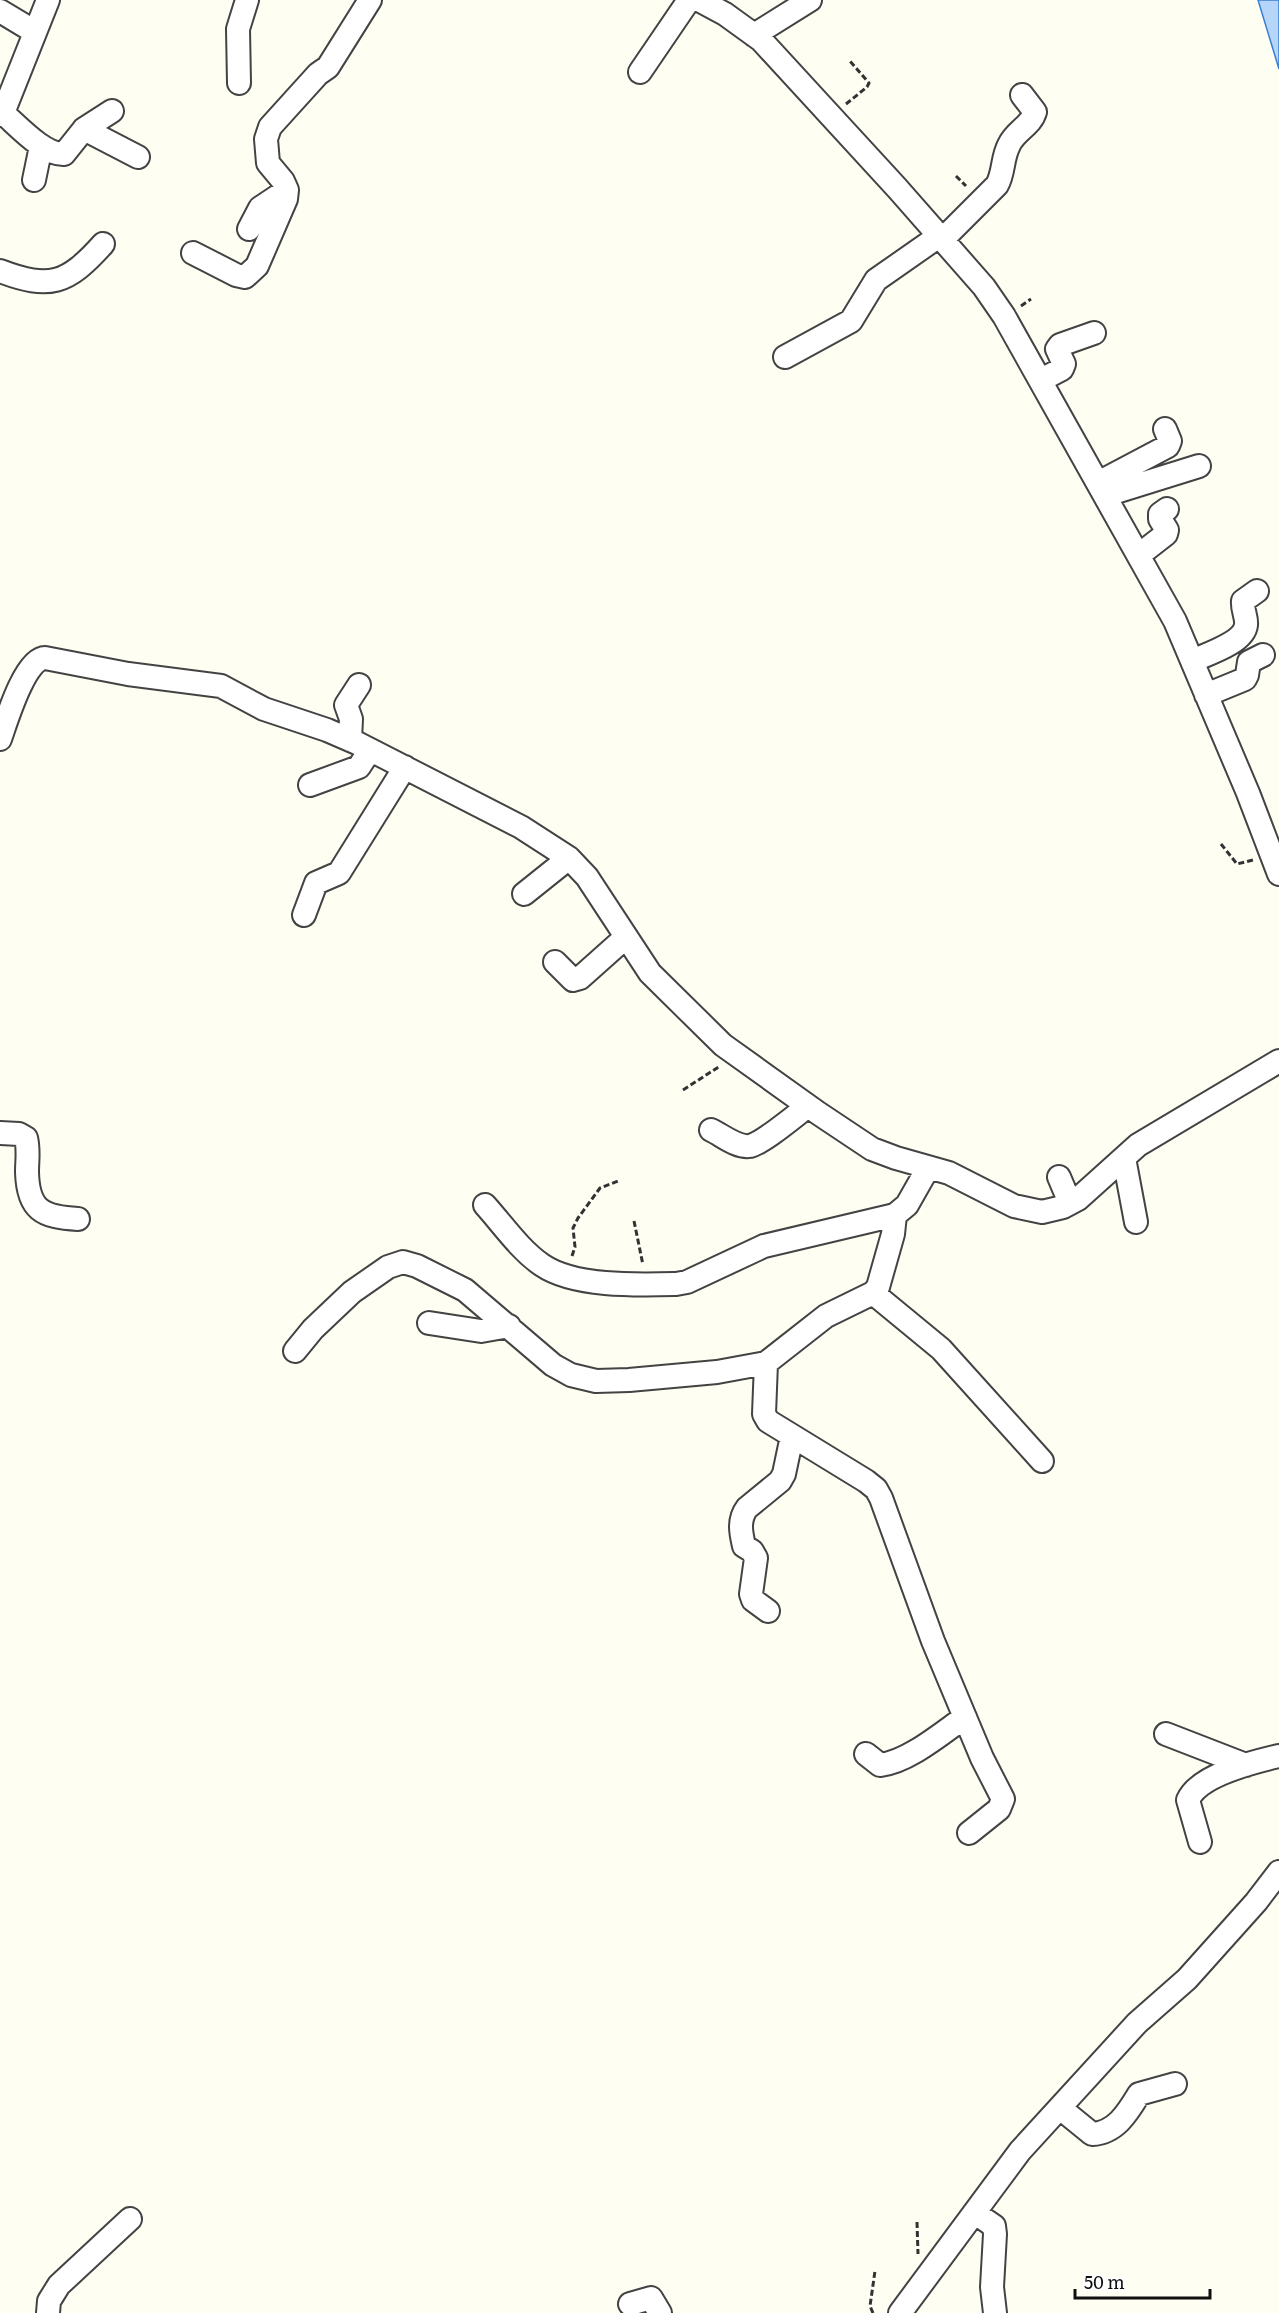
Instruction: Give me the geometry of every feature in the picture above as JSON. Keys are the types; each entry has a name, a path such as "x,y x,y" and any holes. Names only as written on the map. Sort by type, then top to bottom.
{"street":[{"path":"48,0 1,114 41,146 57,154 64,154 84,129 112,111"},
{"path":"239,83 238,29 247,0"},
{"path":"193,253 236,275 245,276 253,272 286,199 287,190 283,181 268,164 266,139 270,127 318,74 328,67 370,0"},
{"path":"640,72 689,0"},
{"path":"699,0 725,14 754,35 941,238 984,287 1009,324 1175,621 1248,793 1279,874"},
{"path":"754,35 810,0"},
{"path":"0,11 35,32"},
{"path":"785,357 851,321 876,280 941,238 997,185 1002,177 1001,168 1009,143 1034,118 1035,112 1022,95"},
{"path":"84,129 138,157"},
{"path":"34,180 41,146"},
{"path":"249,229 260,208 287,190"},
{"path":"0,271 36,282 54,282 81,266 103,244"},
{"path":"1041,380 1062,369 1064,364 1057,349 1060,345 1094,333"},
{"path":"1102,489 1168,446 1170,441 1165,429"},
{"path":"1102,489 1199,466"},
{"path":"1139,555 1166,534 1167,530 1160,519 1160,514 1167,508"},
{"path":"1192,661 1238,640 1245,633 1247,623 1244,601 1257,591"},
{"path":"1206,695 1245,679 1249,662 1263,655"},
{"path":"0,739 18,691 35,662 40,658 45,658 128,674 221,686 264,709 360,745 521,827 569,858 586,877 650,973 678,1003 723,1045 808,1106 873,1149 949,1173 1014,1206 1030,1211 1042,1212 1070,1203 1138,1145 1279,1061"},
{"path":"309,785 359,767 360,745 346,705 359,685"},
{"path":"304,915 316,883 339,873 405,767"},
{"path":"524,894 569,858"},
{"path":"555,962 573,980 580,978 626,937"},
{"path":"711,1130 739,1144 749,1146 759,1142 808,1106"},
{"path":"0,1133 19,1134 26,1138 30,1199 39,1210 56,1218 78,1219"},
{"path":"1124,1158 1136,1222"},
{"path":"485,1205 531,1257 561,1275 581,1281 648,1284 687,1282 764,1246 895,1215 907,1205 928,1168"},
{"path":"1059,1177 1070,1203"},
{"path":"295,1351 313,1329 352,1292 388,1267 402,1262 417,1266 465,1290 553,1365 571,1375 588,1379 629,1380 706,1373 766,1363 826,1316 873,1293 881,1277 895,1215"},
{"path":"873,1293 941,1349 1042,1461"},
{"path":"429,1323 481,1331 509,1326"},
{"path":"766,1363 764,1414 768,1421 866,1481 876,1490 888,1516 933,1641 1003,1799 999,1809 969,1833"},
{"path":"768,1611 753,1600 751,1594 756,1558 752,1551 744,1546 740,1527 747,1508 780,1481 784,1474 792,1436"},
{"path":"866,1754 880,1765 888,1764 914,1751 965,1717"},
{"path":"1166,1734 1245,1765"},
{"path":"1200,1842 1188,1800 1192,1791 1199,1785 1245,1765 1279,1756"},
{"path":"900,2313 1020,2151 1137,2023 1187,1979 1256,1902 1279,1872"},
{"path":"1060,2108 1092,2134 1100,2134 1120,2122 1138,2094 1175,2084"},
{"path":"975,2213 994,2226 995,2313"},
{"path":"48,2313 49,2301 59,2285 130,2219"},
{"path":"630,2304 651,2298 660,2313"}],"path":[{"path":"831,116 867,87 869,82 849,60"},
{"path":"1221,844 1237,864 1243,864 1271,853"},
{"path":"683,1090 728,1061 734,1062 740,1058"},
{"path":"561,1275 574,1253 573,1228 578,1218 600,1188 618,1181"},
{"path":"634,1221 648,1284"},
{"path":"917,2222 916,2249 920,2260 933,2270"},
{"path":"873,2313 870,2306 875,2271"}],"water":[{"path":"1258,0 1279,0 1279,69"}]}
